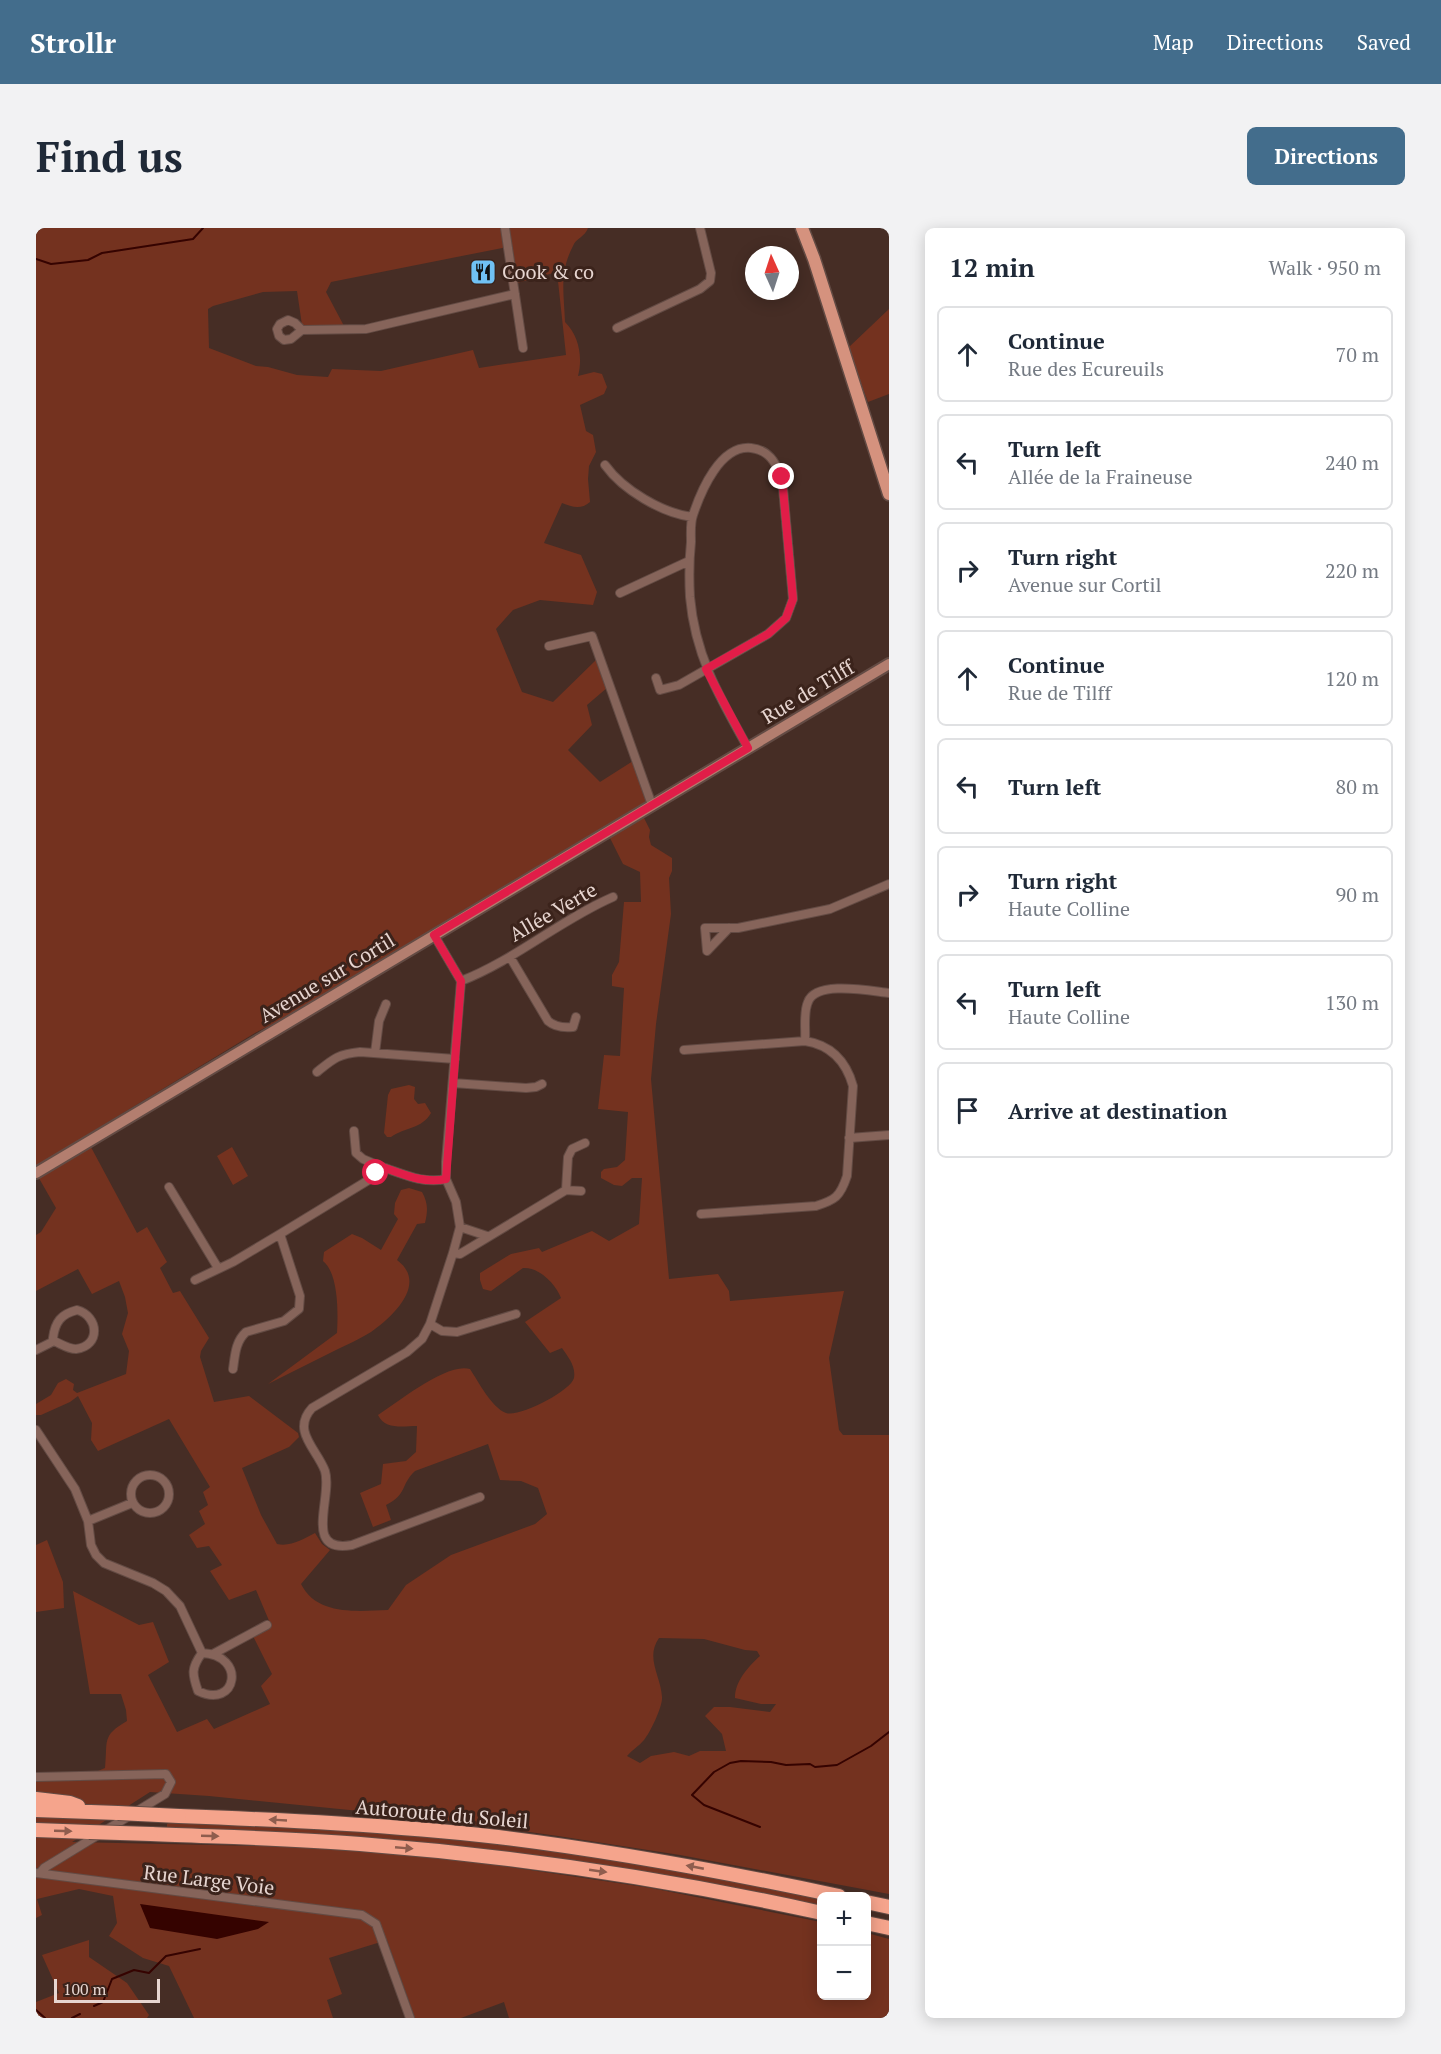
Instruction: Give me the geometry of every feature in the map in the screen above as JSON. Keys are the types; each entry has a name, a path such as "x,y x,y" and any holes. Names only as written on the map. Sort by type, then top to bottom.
{"highway":[{"path":"36,1799 70,1803 94,1812"},
{"name":"Autoroute du Soleil","path":"36,1810 336,1823 495,1837 630,1856 820,1892"},
{"name":"Autoroute du Soleil","path":"36,1830 358,1844 474,1855 617,1873 817,1911"},
{"path":"871,1903 889,1907"},
{"path":"871,1924 889,1928"}],"main road":[{"path":"802,228 889,494"},
{"name":"Rue de Tilff","path":"637,815 889,664"},
{"name":"Avenue sur Cortil","path":"36,1173 637,815"}],"street":[{"path":"505,228 523,348"},
{"path":"617,328 700,289 710,281 711,273 700,228"},
{"path":"302,330 366,329 515,294"},
{"path":"656,678 660,690 679,685 706,669 768,634 786,618 793,599 782,477 775,461 755,448 738,448 716,468 692,517 689,561 693,624 706,669 748,748"},
{"path":"606,465 615,478 657,506 675,515 692,517"},
{"path":"620,593 689,561"},
{"path":"549,646 592,636 652,805"},
{"path":"729,928 830,909 889,884"},
{"name":"Allée Verte","path":"461,981 510,957 597,904 613,897"},
{"path":"434,935 461,981 446,1179 456,1202 460,1227 430,1324 422,1339 407,1352 312,1408 304,1419 305,1434 324,1470 327,1486 322,1526 324,1536 333,1546 352,1545 480,1497"},
{"name":"Allée Verte","path":"510,957 548,1021 558,1026 573,1027 576,1017"},
{"path":"805,1041 807,1003 812,995 821,990 856,988 889,993"},
{"path":"375,1053 376,1030 386,1005"},
{"path":"684,1050 815,1042 839,1056 849,1072 853,1086 847,1176 843,1189 833,1200 816,1206 700,1214"},
{"path":"317,1072 335,1057 345,1053 455,1059"},
{"path":"453,1083 526,1088 542,1084"},
{"path":"354,1131 356,1153 363,1159 422,1181 446,1179"},
{"path":"849,1138 889,1135"},
{"path":"566,1190 568,1157 572,1149 585,1143"},
{"path":"195,1280 233,1262 280,1234 367,1181 382,1167"},
{"path":"169,1187 218,1268"},
{"path":"453,1253 460,1254 566,1190 581,1191"},
{"path":"460,1227 487,1236"},
{"path":"233,1370 235,1349 241,1336 246,1332 284,1321 298,1308 300,1296 280,1234"},
{"path":"36,1350 54,1341 75,1349 83,1346 93,1337 92,1320 88,1315 77,1310 64,1314 56,1325 54,1341"},
{"path":"430,1324 442,1331 457,1332 516,1314"},
{"path":"36,1430 75,1489 88,1521 91,1545 96,1555 104,1563 166,1590 180,1606 202,1653"},
{"path":"152,1475 167,1483 169,1497 166,1505 156,1513 139,1510 132,1503 132,1487 137,1480 152,1475"},
{"path":"88,1521 132,1503"},
{"path":"213,1654 267,1625"},
{"path":"202,1653 223,1658 232,1669 233,1681 228,1690 218,1695 207,1696 198,1691 192,1676 195,1663 202,1653"},
{"path":"36,1777 166,1774 171,1782 165,1794 38,1873"},
{"name":"Rue Large Voie","path":"38,1873 362,1915 376,1924 410,2018"}],"shaded area":[{"path":"36,228 588,228 574,243 566,265 563,283 565,322 574,334 579,347 578,376 594,372 602,374 607,387 604,394 580,405 586,431 593,435 596,452 589,466 590,502 580,507 562,503 544,543 581,555 597,592 593,605 540,600 513,610 496,629 522,692 553,702 596,660 608,687 587,705 592,725 568,750 600,782 633,761 647,803 309,1005 255,1033 85,1136 137,1233 147,1227 167,1262 160,1268 173,1293 180,1291 209,1338 200,1357 214,1402 249,1396 298,1433 299,1437 289,1447 242,1468 261,1515 277,1544 292,1543 315,1533 322,1544 330,1550 301,1584 317,1602 327,1607 351,1611 388,1610 406,1585 451,1555 535,1524 547,1514 538,1488 521,1481 500,1480 488,1444 415,1471 398,1497 386,1505 391,1520 373,1527 360,1493 381,1484 383,1464 406,1461 416,1452 417,1426 390,1425 381,1420 378,1415 436,1377 460,1368 470,1369 486,1394 496,1406 506,1413 532,1408 564,1390 574,1378 573,1366 562,1348 550,1353 525,1322 561,1298 551,1283 535,1270 523,1268 491,1291 483,1289 480,1273 511,1254 539,1248 542,1252 592,1231 609,1241 639,1224 642,1178 632,1178 622,1186 614,1185 601,1178 601,1172 604,1169 617,1167 625,1160 628,1112 598,1109 604,1055 620,1056 624,988 612,986 612,975 619,962 624,902 641,902 640,872 623,864 609,836 642,814 650,830 651,845 672,858 672,871 669,878 671,914 651,1079 669,1279 718,1274 729,1291 730,1301 844,1291 829,1358 839,1430 843,1435 889,1435 889,1894 680,1855 558,1836 420,1817 150,1792 72,1842 308,1847 462,1860 651,1888 817,1921 817,2000 871,2000 871,1934 889,1939 889,2018 509,2018 504,2002 461,2018 415,2018 387,1940 329,1958 342,1994 327,2000 333,2018 194,2018 169,1966 143,1958 109,1936 117,1923 113,1896 79,1889 37,1899 42,1915 36,1918 36,1780 77,1780 105,1768 109,1735 127,1721 121,1694 90,1694 73,1591 139,1625 153,1622 169,1662 148,1675 177,1732 207,1719 214,1729 270,1704 261,1686 272,1674 253,1636 270,1623 256,1590 229,1600 210,1571 222,1565 209,1546 197,1548 189,1535 205,1524 199,1511 208,1505 203,1492 210,1487 169,1419 98,1451 91,1440 92,1423 78,1396 70,1402 36,1415 36,1404 51,1395 58,1383 66,1379 74,1384 73,1390 77,1393 126,1374 129,1351 122,1334 128,1313 119,1281 92,1294 78,1269 36,1291 36,1235 41,1232 56,1208 36,1173","holes":["512,246 517,283 557,272 566,355 479,368 473,350 381,371 332,369 328,377 297,375 256,366 209,348 208,309 263,292 297,291 302,325 344,326 326,292 331,282","659,1638 704,1639 757,1651 760,1656 740,1680 735,1698 761,1704 776,1704 770,1712 714,1707 705,1716 722,1734 726,1751 700,1751 689,1756 674,1752 651,1756 640,1763 627,1756 647,1737 660,1707 661,1689 653,1653"]},
{"path":"889,309 889,394 868,402 848,348"},
{"path":"409,1085 415,1087 414,1099 418,1104 425,1103 431,1113 418,1125 387,1137 384,1133 388,1095 391,1089"},
{"path":"232,1147 248,1176 233,1185 217,1156"},
{"path":"409,1188 422,1192 427,1214 425,1223 417,1224 397,1260 406,1269 409,1279 408,1289 398,1308 367,1335 268,1384 337,1333 335,1284 323,1261 324,1252 352,1234 381,1250 398,1219 394,1214 395,1203 401,1190"},
{"path":"47,1540 63,1582 64,1608 36,1612 36,1545"},
{"path":"173,1820 404,1833 579,1852 817,1896 817,1906 717,1886 167,1830 167,1824"},
{"path":"140,1904 269,1922 258,1929 217,1939 150,1928"},
{"path":"89,1940 89,1957 127,1983 149,2015 147,2018 36,2018 36,2002 59,1993 42,1955"}],"waterway":[{"path":"36,259 51,264 88,260 102,253 193,239 203,228"},
{"path":"760,1827 704,1805 692,1795 714,1772 730,1763 771,1762 786,1765 810,1764 815,1767 837,1765 871,1746 889,1732"},
{"path":"94,2006 103,2002 112,1979 134,1970 149,1973 166,1956 200,1949"},
{"path":"36,2010 45,2018"},
{"path":"72,2018 80,2014"}],"place":[{"name":"Cook & co","path":"483,272"}],"route":[{"path":"376,1173 382,1167 422,1181 446,1179 461,981 434,935 748,748 706,669 768,634 786,618 793,599 782,477"}]}
